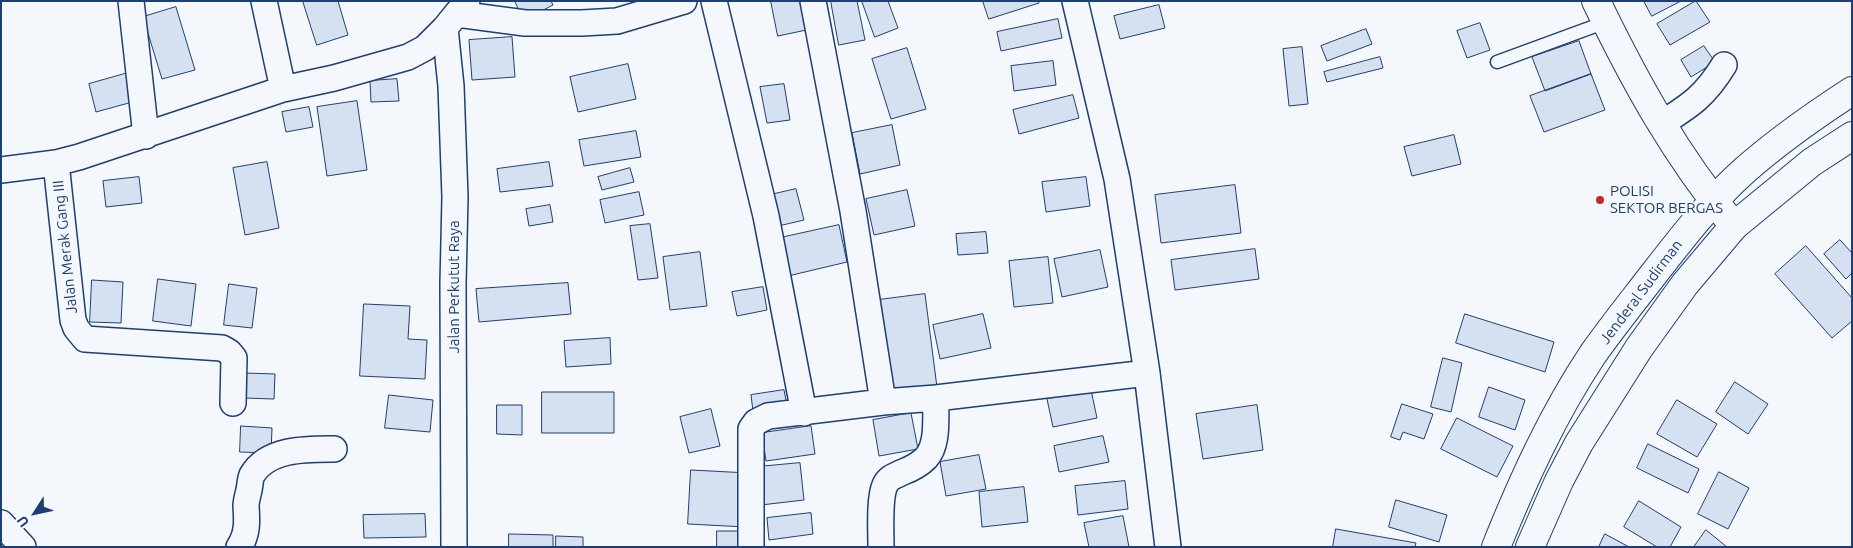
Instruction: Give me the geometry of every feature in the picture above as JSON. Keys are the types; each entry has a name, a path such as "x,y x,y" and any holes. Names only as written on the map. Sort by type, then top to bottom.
{"main road":[{"path":"1601,12 1639,88 1661,124 1714,201 1734,226"},
{"name":"Jenderal Sudirman","path":"1496,547 1541,445 1564,401 1588,362 1673,248 1744,170 1812,117 1852,91"},
{"name":"Jenderal Sudirman","path":"1530,547 1559,481 1607,396 1684,284 1734,226 1812,162 1852,136"}],"street":[{"path":"131,1 146,136"},
{"path":"264,1 284,89"},
{"path":"1,170 56,163 79,157 284,89 334,78 408,57 425,48 456,14 525,23 582,23 617,21 684,1"},
{"path":"714,1 766,216 804,412"},
{"path":"813,1 853,211 882,402"},
{"path":"1075,1 1117,179 1147,373 1168,547"},
{"name":"Jalan Perkutut Raya","path":"454,547 453,284 455,197 451,86 456,14"},
{"path":"1661,124 1701,96 1714,81 1724,65"},
{"name":"Jalan Merak Gang III","path":"56,163 73,320 80,334 85,339 222,348 230,352 234,358 233,403"},
{"path":"751,547 751,429 756,422 768,416 1147,373"},
{"path":"881,547 885,486 891,477 909,469 926,458 934,437 936,398"},
{"path":"239,547 244,540 248,519 246,504 252,476 265,460 286,453 309,449 334,449"},
{"path":"1,523 23,547"}],"lane":[{"path":"1497,62 1601,12"}],"building":[{"path":"303,1 338,1 348,35 317,45"},
{"path":"515,1 551,1 553,5 524,20"},
{"path":"771,1 805,1 811,29 778,36"},
{"path":"831,1 857,1 865,40 839,45"},
{"path":"862,1 888,1 898,28 875,37"},
{"path":"983,1 1039,1 1039,3 989,19"},
{"path":"1644,1 1681,1 1652,16"},
{"path":"1696,1 1710,22 1670,45 1657,24"},
{"path":"1159,5 1165,28 1120,39 1114,16"},
{"path":"176,7 195,70 162,79 143,17"},
{"path":"1058,19 1062,38 1001,51 997,32"},
{"path":"1480,23 1490,50 1467,58 1457,31"},
{"path":"1366,29 1372,44 1327,61 1321,46"},
{"path":"512,37 515,77 472,80 469,40"},
{"path":"1579,41 1591,74 1545,91 1532,57"},
{"path":"1704,46 1715,62 1691,77 1681,60"},
{"path":"1302,47 1308,104 1289,106 1283,49"},
{"path":"907,48 926,109 891,119 872,59"},
{"path":"1380,57 1383,68 1327,82 1324,72"},
{"path":"1053,61 1056,85 1014,91 1011,66"},
{"path":"628,64 636,99 578,112 570,77"},
{"path":"128,73 136,101 96,112 89,84"},
{"path":"1591,74 1605,110 1544,132 1530,96"},
{"path":"397,79 399,101 371,102 370,81"},
{"path":"784,84 790,120 767,123 760,87"},
{"path":"1073,95 1079,118 1019,134 1013,110"},
{"path":"357,101 367,170 327,176 317,107"},
{"path":"309,107 313,127 286,132 282,112"},
{"path":"892,125 900,165 860,174 852,133"},
{"path":"636,131 641,157 584,166 579,140"},
{"path":"1454,135 1461,164 1412,176 1404,147"},
{"path":"267,162 279,228 245,235 233,168"},
{"path":"549,162 553,186 500,192 497,169"},
{"path":"630,168 634,182 602,190 598,177"},
{"path":"139,177 142,203 106,207 103,181"},
{"path":"1086,177 1090,206 1046,212 1042,182"},
{"path":"1235,185 1241,233 1161,243 1155,195"},
{"path":"796,189 804,220 774,227 766,196"},
{"path":"907,190 915,226 874,235 866,199"},
{"path":"639,192 644,215 605,223 600,200"},
{"path":"550,205 553,222 529,226 526,209"},
{"path":"650,224 658,278 638,280 630,226"},
{"path":"839,225 847,262 788,276 780,238"},
{"path":"986,232 988,253 958,255 956,234"},
{"path":"1840,240 1852,253 1852,273 1846,279 1824,254"},
{"path":"1806,246 1852,298 1852,321 1832,338 1775,274"},
{"path":"1255,249 1259,279 1175,290 1171,260"},
{"path":"1100,250 1108,287 1062,297 1054,259"},
{"path":"700,252 707,306 670,310 663,257"},
{"path":"1048,257 1053,303 1014,307 1009,261"},
{"path":"158,279 196,284 191,326 153,321"},
{"path":"92,280 123,282 121,323 90,322"},
{"path":"568,283 571,314 479,322 476,289"},
{"path":"229,284 257,288 252,328 224,325"},
{"path":"763,287 767,310 737,316 732,292"},
{"path":"925,294 938,395 891,400 878,300"},
{"path":"364,304 410,306 408,339 427,340 425,379 360,376"},
{"path":"983,314 991,348 940,359 933,325"},
{"path":"1465,314 1554,342 1545,372 1456,343"},
{"path":"610,338 611,364 566,367 564,341"},
{"path":"1443,358 1462,363 1451,412 1431,407"},
{"path":"245,373 275,374 274,399 244,398"},
{"path":"1735,382 1768,404 1748,434 1716,412"},
{"path":"1489,387 1525,400 1515,430 1479,417"},
{"path":"784,390 787,405 753,411 751,395"},
{"path":"1091,390 1097,418 1053,427 1047,399"},
{"path":"542,392 614,392 614,433 542,433"},
{"path":"389,395 433,400 430,432 385,428"},
{"path":"1677,400 1717,424 1697,457 1657,434"},
{"path":"1402,404 1433,414 1424,439 1403,432 1400,440 1391,437"},
{"path":"497,405 522,405 522,435 497,434"},
{"path":"1257,405 1263,450 1203,459 1196,414"},
{"path":"711,409 720,446 689,453 680,417"},
{"path":"911,413 918,449 879,456 873,420"},
{"path":"1457,418 1513,446 1497,477 1441,449"},
{"path":"241,426 272,428 271,453 240,452"},
{"path":"811,426 815,454 766,461 762,433"},
{"path":"1103,436 1109,462 1059,472 1054,446"},
{"path":"1648,444 1699,469 1688,493 1637,468"},
{"path":"979,455 986,489 946,496 940,462"},
{"path":"800,463 804,500 761,505 757,467"},
{"path":"691,470 749,473 746,527 688,524"},
{"path":"1719,472 1749,488 1728,529 1698,514"},
{"path":"1125,481 1128,509 1078,515 1075,486"},
{"path":"1024,487 1028,522 982,527 979,492"},
{"path":"1396,500 1447,515 1439,542 1389,527"},
{"path":"1639,501 1681,527 1670,547 1657,547 1624,527"},
{"path":"811,513 813,534 769,540 767,518"},
{"path":"425,514 426,537 364,538 363,515"},
{"path":"1123,516 1129,547 1089,547 1084,523"},
{"path":"1336,529 1416,543 1415,547 1333,547"},
{"path":"1706,530 1727,547 1694,547"},
{"path":"717,531 746,531 746,547 717,547"},
{"path":"509,534 553,535 553,547 509,547"},
{"path":"1605,534 1629,547 1599,547"},
{"path":"556,536 583,537 583,547 556,547"}],"place":[{"name":"POLISI SEKTOR BERGAS","path":"1600,200"}]}
